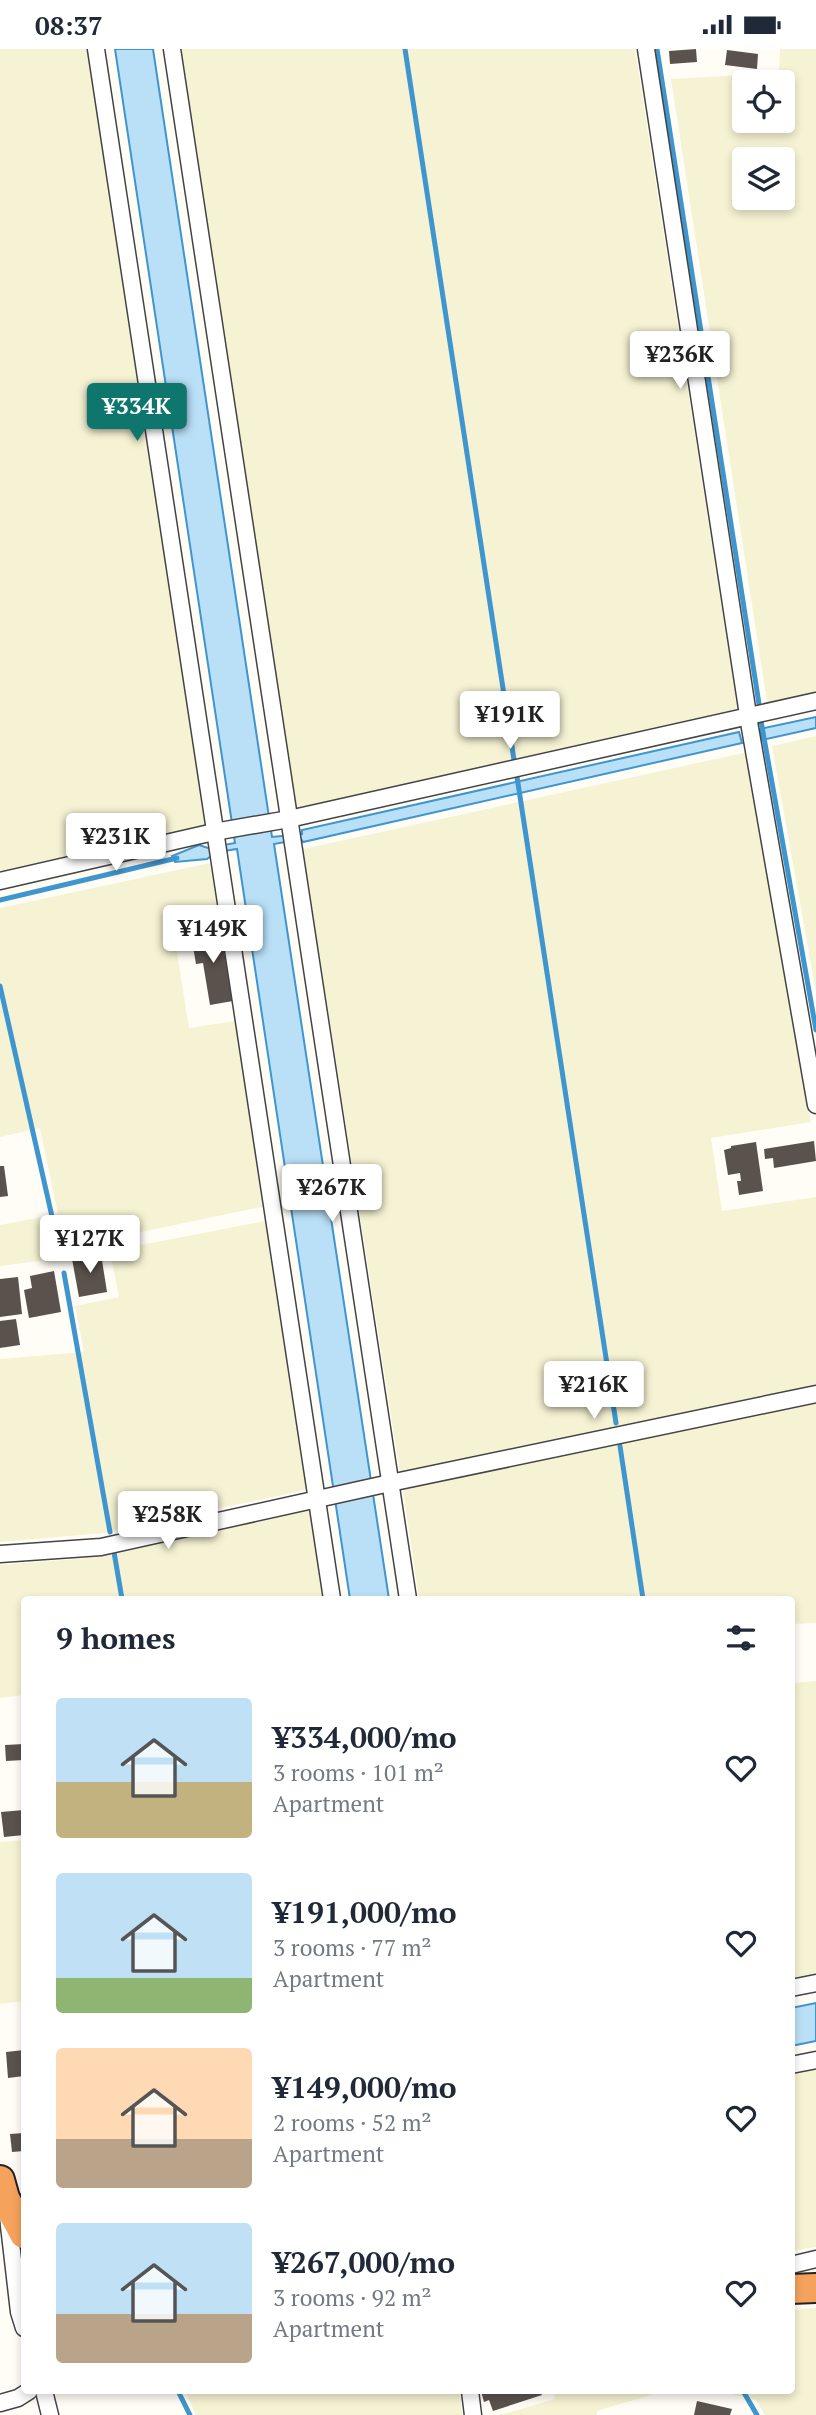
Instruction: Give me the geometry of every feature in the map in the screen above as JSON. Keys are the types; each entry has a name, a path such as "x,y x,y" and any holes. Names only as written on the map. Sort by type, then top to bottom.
{"highway":[{"path":"3,2189 21,2228"},
{"path":"795,2289 816,2288"}],"street":[{"path":"96,49 323,1498 332,1596"},
{"path":"172,49 385,1484 407,1596"},
{"path":"646,49 751,728 816,1105"},
{"path":"0,881 287,829 751,728 816,701"},
{"path":"0,1554 101,1547 385,1484 816,1394"},
{"path":"795,1987 816,1983"},
{"path":"795,2064 816,2060"},
{"path":"3,2189 21,2318"},
{"path":"795,2264 816,2259"},
{"path":"0,2403 24,2394"},
{"path":"45,2394 50,2415"},
{"path":"470,2394 473,2415"}],"shaded area":[{"path":"0,49 88,49 206,826 0,871"},
{"path":"181,49 635,49 738,713 296,808"},
{"path":"780,49 816,49 816,692 767,702 671,79 732,76 732,133 795,133 795,70 779,70"},
{"path":"816,736 816,992 772,746"},
{"path":"748,752 811,1122 711,1138 722,1211 816,1197 816,1385 400,1473 303,849"},
{"path":"210,863 218,913 172,921 189,1028 235,1021 265,1206 84,1244 54,1259 0,1266 0,1225 58,1214 40,1128 0,1137 0,908"},
{"path":"265,1221 306,1490 103,1533 0,1542 0,1359 84,1352 75,1306 119,1297 110,1251"},
{"path":"816,1403 816,1623 795,1624 795,1596 419,1596 403,1490"},
{"path":"311,1510 323,1596 21,1596 21,1695 0,1698 0,1565 101,1557"},
{"path":"816,1681 816,1975 795,1979 795,1683"},
{"path":"21,1840 21,2001 0,2004 0,1842"},
{"path":"816,2068 816,2247 795,2250 795,2072"},
{"path":"816,2308 816,2415 765,2415 756,2400 732,2394 795,2394 795,2310"},
{"path":"186,2394 460,2394 462,2415 196,2415"},
{"path":"554,2394 654,2394 597,2411 597,2415 500,2415 555,2399"}],"water":[{"path":"115,49 153,49 272,837 302,834 302,830 739,732 742,743 303,842 301,839 274,844 389,1596 350,1596 237,849 211,853 207,859 175,862 172,856 199,845 208,848 235,843"},
{"path":"816,717 816,728 762,740 760,729"},
{"path":"816,2003 816,2041 795,2045 795,2007"}],"building":[{"path":"696,49 697,62 670,64 669,51"},
{"path":"727,50 758,54 757,69 725,65"},
{"path":"220,929 233,1001 210,1005 203,963 196,964 191,935"},
{"path":"814,1141 816,1161 774,1168 773,1158 765,1159 764,1149"},
{"path":"756,1142 763,1191 739,1195 737,1181 741,1181 740,1173 728,1175 724,1150 731,1146"},
{"path":"0,1166 4,1166 8,1196 0,1197"},
{"path":"101,1254 107,1292 79,1297 72,1259"},
{"path":"54,1271 61,1312 29,1318 24,1290 32,1288 30,1276"},
{"path":"18,1277 22,1314 0,1317 0,1279"},
{"path":"16,1319 20,1345 0,1348 0,1321"},
{"path":"21,1744 21,1760 6,1761 5,1745"},
{"path":"21,1810 21,1835 4,1837 1,1812"},
{"path":"21,2050 21,2076 8,2078 6,2052"},
{"path":"21,2133 21,2151 12,2152 10,2134"},
{"path":"482,2394 542,2395 493,2411 489,2400 484,2402"},
{"path":"697,2401 732,2409 730,2415 694,2415"}],"waterway":[{"path":"405,49 514,760"},
{"path":"657,49 759,704"},
{"path":"761,721 816,1030"},
{"path":"517,777 616,1423"},
{"path":"0,900 177,858"},
{"path":"0,986 60,1252"},
{"path":"64,1273 110,1532"},
{"path":"620,1446 643,1596"},
{"path":"114,1552 121,1596"},
{"path":"180,2394 190,2415"},
{"path":"745,2394 757,2415"}]}
